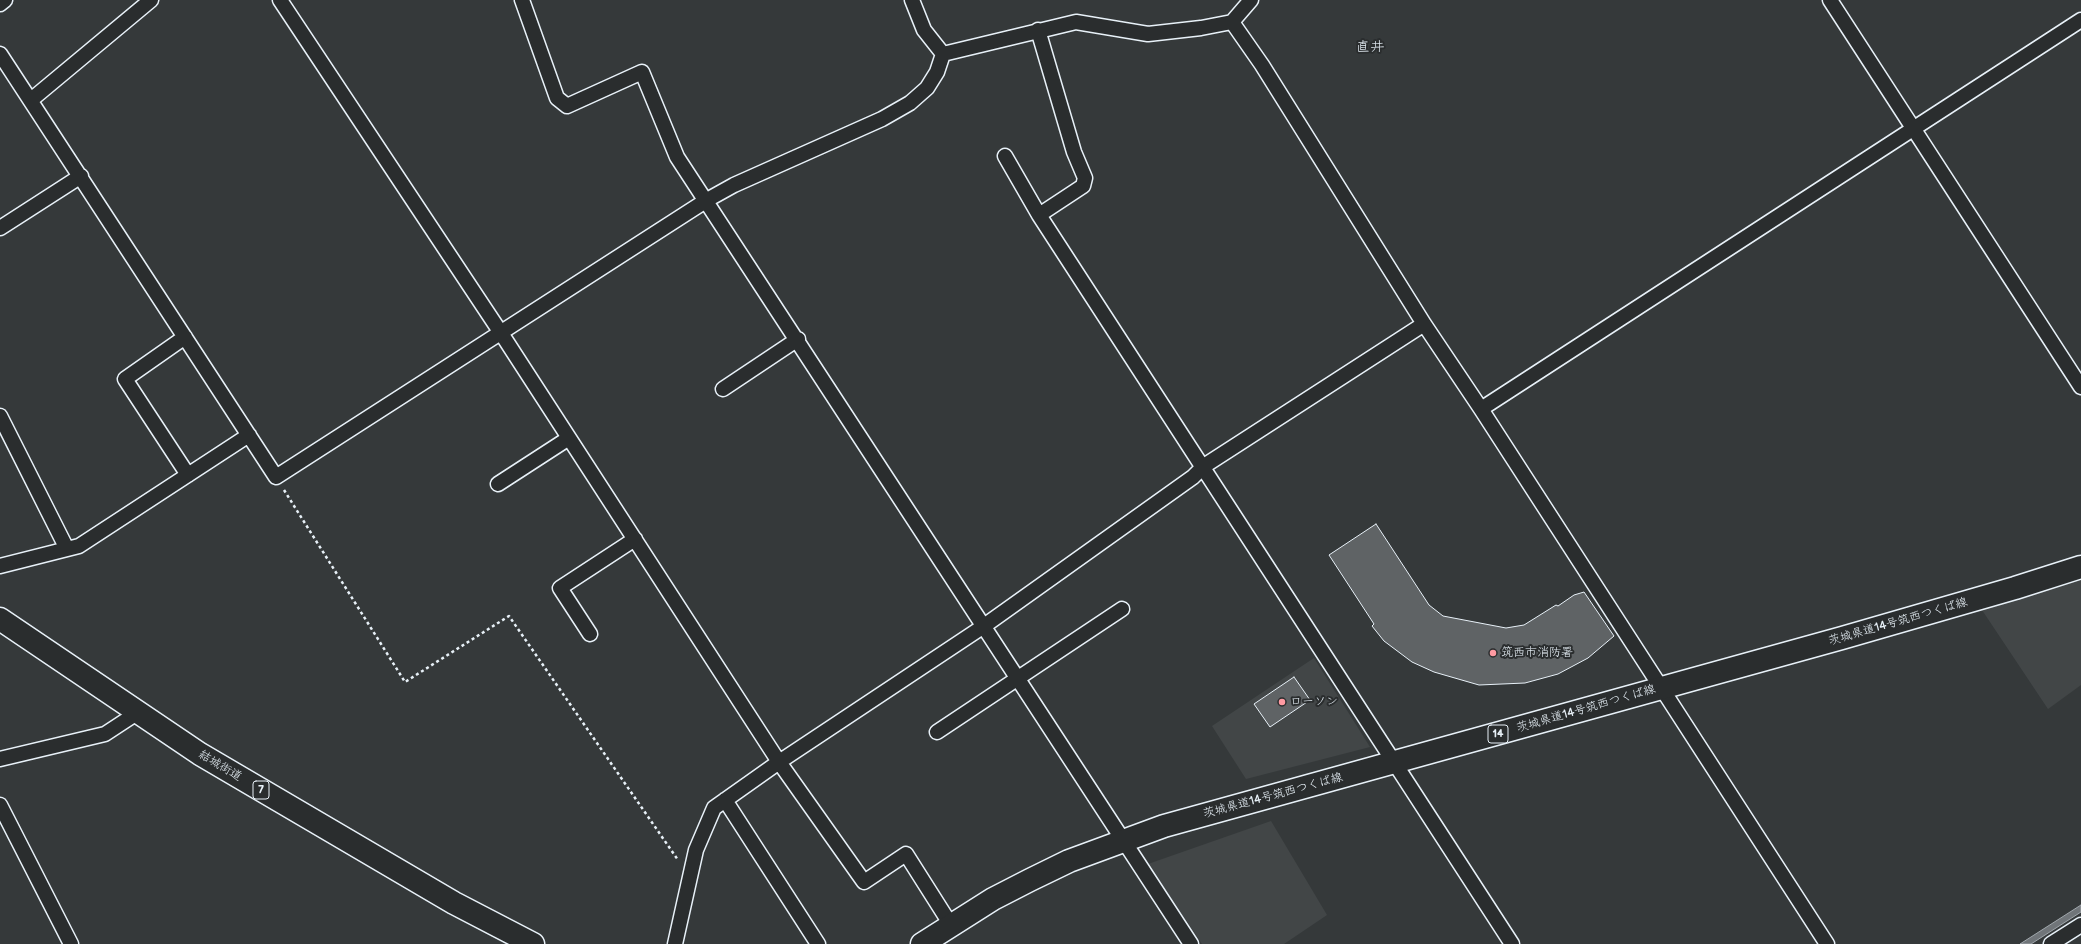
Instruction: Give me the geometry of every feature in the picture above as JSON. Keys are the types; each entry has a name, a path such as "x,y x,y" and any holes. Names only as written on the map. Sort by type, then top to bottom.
{"main road":[{"name":"茨城県道14号筑西つくば線","path":"929,942 951,925 993,899 1069,861 1124,840 1204,814 1394,763 1662,688 2016,588 2081,567"},
{"name":"結城街道","path":"0,619 137,713 200,754 454,903 533,944"}],"street":[{"path":"0,4 5,0"},
{"path":"31,100 151,0"},
{"path":"280,0 502,333 779,762 864,882 906,854 951,925"},
{"path":"522,0 557,98 567,106 642,72 677,157 798,339 1191,944"},
{"path":"912,0 924,30 943,54"},
{"path":"943,54 1076,22 1148,34 1176,32 1232,22 1250,0"},
{"path":"1830,0 2081,387"},
{"path":"1481,409 2081,20"},
{"path":"1232,22 1262,65 1424,324 1481,409 1827,944"},
{"path":"1038,30 1074,152 1085,178 1083,186 1039,214"},
{"path":"0,54 276,477 707,200 734,185 882,119 910,103 927,88 937,72 943,54"},
{"path":"1005,156 1039,214 1204,466 1508,943"},
{"path":"0,228 81,176"},
{"path":"675,944 696,850 714,808 779,762 984,626 1194,477 1204,466 1424,324"},
{"path":"185,337 125,379 188,475"},
{"path":"723,389 798,339"},
{"path":"0,416 67,549"},
{"path":"0,566 79,546 249,435"},
{"path":"498,484 569,438"},
{"path":"590,634 560,588 635,539"},
{"path":"937,732 1122,609"},
{"path":"0,759 105,734 137,713"},
{"path":"725,800 818,944"},
{"path":"0,805 71,944"},
{"path":"2051,944 2081,925"}],"path":[{"path":"276,477 404,682 509,616 690,877"}],"shaded area":[{"path":"2081,580 2081,685 2048,709 1982,610"},
{"path":"1314,658 1370,747 1246,779 1212,726"},
{"path":"1271,821 1327,915 1284,944 1202,944 1148,864"},
{"path":"2081,905 2081,912 2031,944 2020,944"}],"building":[{"path":"1376,524 1429,605 1443,616 1506,628 1524,625 1556,605 1558,606 1574,595 1584,592 1614,636 1588,658 1558,674 1525,683 1479,685 1434,672 1412,662 1384,641 1372,626 1374,624 1329,555"},
{"name":"ローソン","path":"1294,677 1310,700 1270,727 1254,704"}],"place":[{"name":"筑西市消防署","path":"1493,653"},
{"name":"ローソン","path":"1282,702"}],"district":[{"name":"直井","path":"1370,47"}]}
